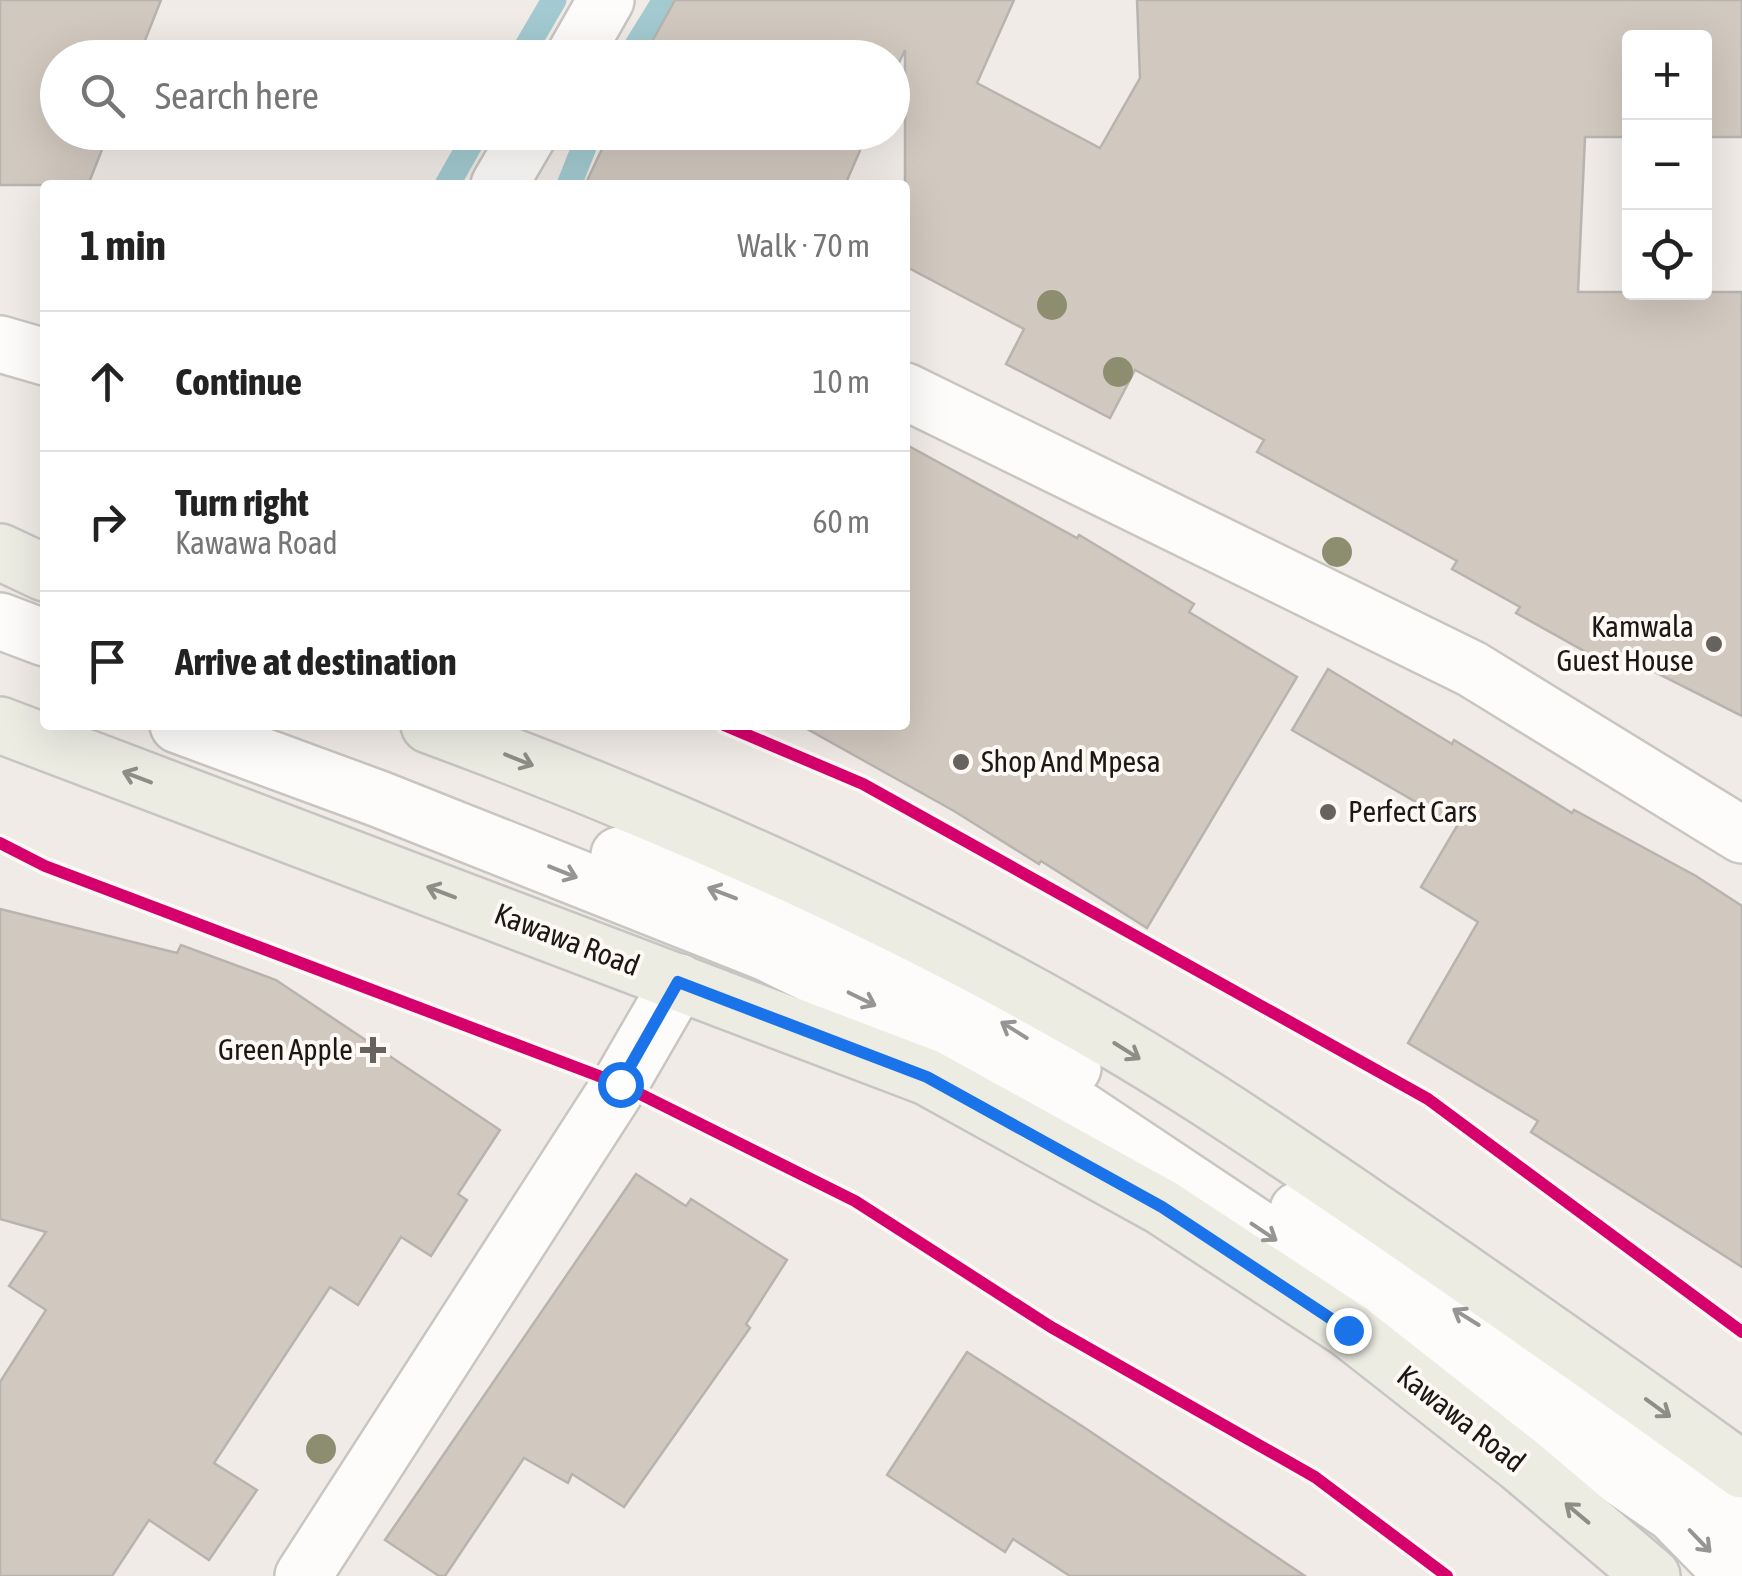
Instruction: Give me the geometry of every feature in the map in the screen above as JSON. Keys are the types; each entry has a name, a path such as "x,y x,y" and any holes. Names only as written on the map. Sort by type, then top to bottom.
{"main road":[{"path":"0,552 40,571"},
{"name":"Kawawa Road","path":"0,724 927,1077 1162,1207 1348,1330 1521,1465 1652,1576"},
{"path":"441,730 658,815 849,899 1080,1022 1346,1192 1612,1374 1742,1470"}],"street":[{"path":"583,40 606,0"},
{"path":"503,180 520,150"},
{"path":"0,344 40,356"},
{"path":"910,393 1472,669 1742,836"},
{"path":"0,622 40,636"},
{"path":"0,659 40,674"},
{"name":"Kawawa Road","path":"192,730 379,799 766,953 1057,1094 1315,1266 1673,1514 1734,1576"},
{"path":"288,730 910,964 1560,1378 1742,1520"},
{"path":"304,1576 620,1084 678,982"}],"building":[{"path":"0,0 161,0 145,40 40,40 40,150 102,150 90,180 0,185"},
{"path":"675,0 1014,0 977,83 1100,148 1140,78 1137,0 1742,0 1742,137 1712,137 1712,30 1622,30 1622,137 1585,137 1578,292 1622,292 1622,300 1712,300 1712,292 1742,292 1742,716 1611,650 1604,662 1516,613 1520,607 1452,569 1457,561 1257,452 1264,440 1135,370 1110,418 1006,364 1024,329 910,269 910,180 905,180 905,150 910,150 910,40 653,40"},
{"path":"602,150 860,150 847,180 587,180"},
{"path":"910,447 1077,538 1079,535 1194,604 1189,612 1297,677 1147,928 954,811 809,730 910,730"},
{"path":"1328,669 1572,813 1574,810 1696,876 1742,906 1742,1267 1531,1132 1538,1121 1408,1043 1478,922 1421,887 1457,826 1292,730"},
{"path":"0,909 177,953 181,945 276,980 500,1130 458,1194 467,1200 431,1256 401,1237 358,1305 330,1287 214,1463 257,1490 209,1560 149,1520 112,1576 0,1576 0,1382 46,1310 9,1286 46,1232 0,1219"},
{"path":"636,1174 686,1206 691,1199 787,1260 746,1324 750,1328 624,1507 572,1474 568,1483 524,1458 445,1576 439,1576 385,1540"},
{"path":"967,1352 1305,1576 1070,1576 1013,1539 1005,1552 887,1475"}],"waterway":[{"path":"531,40 554,0"},
{"path":"640,40 665,0"},
{"path":"450,180 467,150"},
{"path":"571,180 583,150"}],"cycle path":[{"path":"736,730 863,784 1428,1099 1742,1332"},
{"path":"0,843 45,866 620,1084 855,1201 1051,1327 1315,1477 1447,1576"}],"place":[{"name":"Kamwala Guest House","path":"1714,644"},
{"name":"Shop And Mpesa","path":"961,762"},
{"name":"Perfect Cars","path":"1328,812"},
{"name":"Green Apple","path":"373,1050"}],"route":[{"path":"620,1084 678,982 927,1077 1162,1207 1348,1330"}]}
